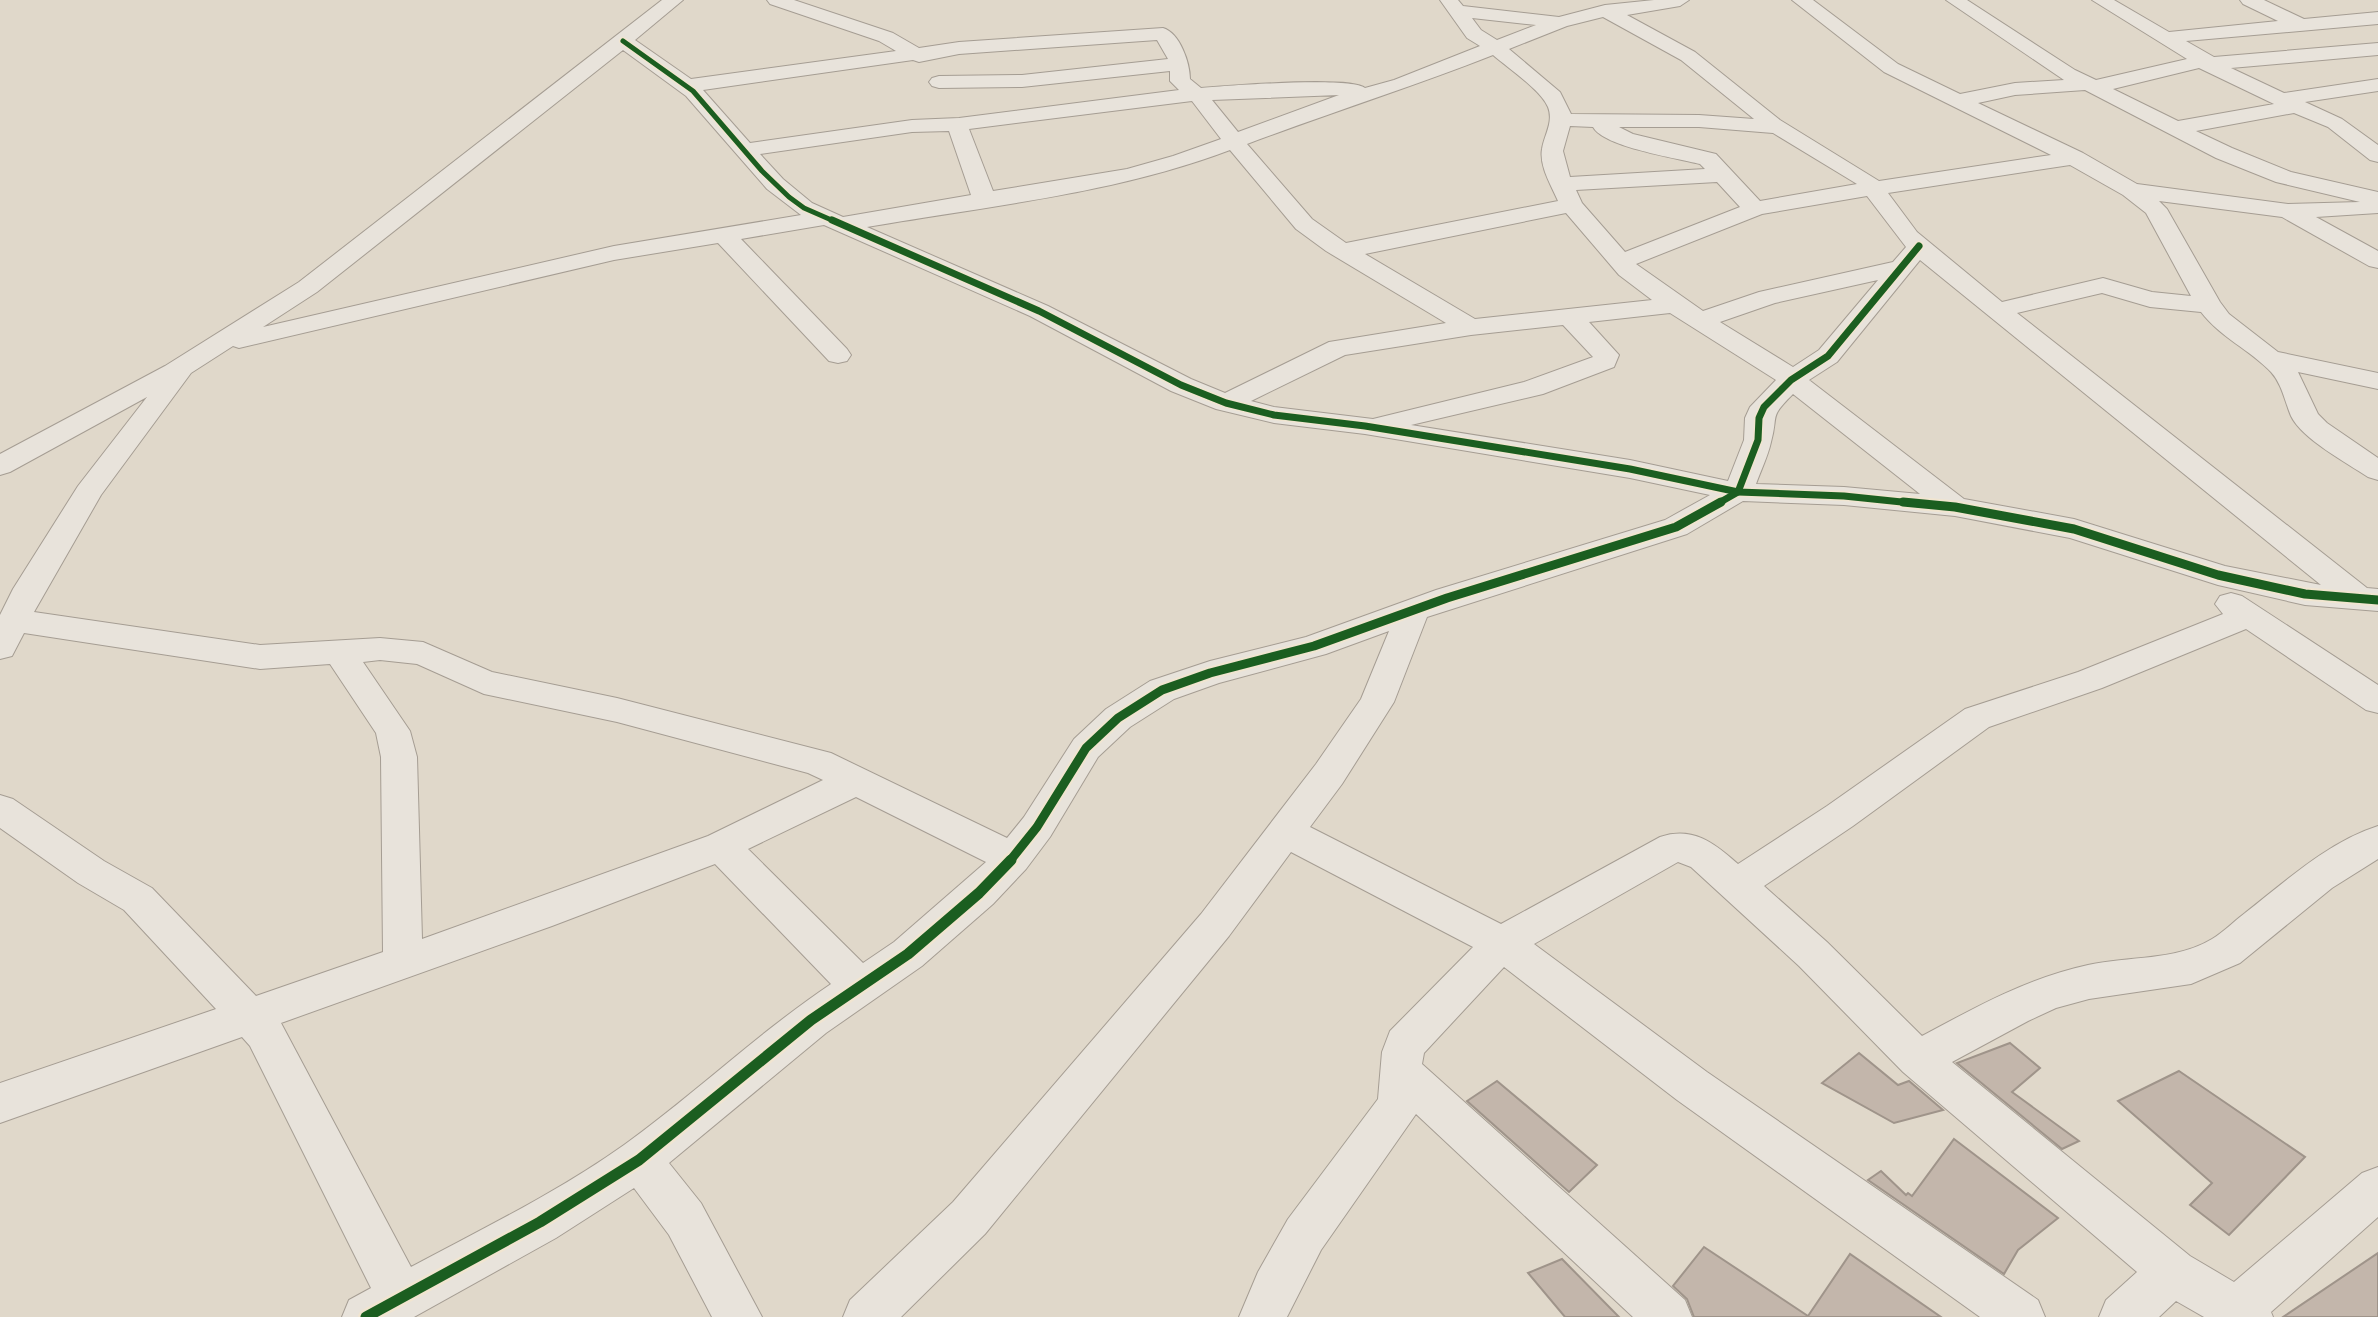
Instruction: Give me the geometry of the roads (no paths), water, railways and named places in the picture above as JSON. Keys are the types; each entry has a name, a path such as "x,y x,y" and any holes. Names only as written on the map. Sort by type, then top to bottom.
{"street":[{"path":"0,466 187,364 308,287 674,0"},
{"path":"776,0 848,22 886,37 916,53 939,82 946,124 985,201"},
{"path":"1453,6 1563,12 1606,5 1638,9 1680,0"},
{"path":"1801,0 1891,68 1960,100 2132,190 2155,209 2220,319 2283,369 2305,416 2330,439 2378,471"},
{"path":"1955,0 2091,85 2224,153 2284,177 2378,199"},
{"path":"2101,0 2204,62 2347,130 2378,155"},
{"path":"2249,0 2378,61"},
{"path":"1606,5 1688,57 1778,127 1808,143 1874,188 1919,246 1996,311 2368,599"},
{"path":"1453,6 1474,34 1497,48 1552,96 1560,110 1561,120 1552,151 1554,166 1567,195 1621,262 1675,305 1791,380 1955,507"},
{"path":"217,345 614,253 724,235 985,201 1129,175 1181,161 1347,99 1497,48 1563,12"},
{"path":"2166,38 2251,27 2302,26 2378,18"},
{"path":"685,86 998,44 1159,34 1165,36 1180,64 1180,80 1196,94 1263,178 1304,224 1471,327"},
{"path":"623,41 699,96 743,150 792,200 1040,311 1181,385 1226,403 1275,415 1365,426 1630,469 1738,492 1843,496 1955,507 2074,529 2218,575 2305,594 2368,599"},
{"path":"1960,100 2015,89 2091,85 2204,62 2378,50"},
{"path":"939,82 1022,80 1144,70 1180,64"},
{"path":"1088,73 1101,104"},
{"path":"2175,128 2347,88 2378,85"},
{"path":"743,150 1196,94 1287,88 1382,89"},
{"path":"1561,120 1699,121 1778,127"},
{"path":"1592,120 1626,139 1709,159 1755,209"},
{"path":"1621,262 1755,209 2074,158"},
{"path":"1344,251 1567,195 1722,175"},
{"path":"2132,190 2288,211 2378,207"},
{"path":"2288,211 2378,261"},
{"path":"724,235 838,355"},
{"path":"366,1317 540,1222 639,1160 801,1028 908,954 979,893 1013,858 1037,827 1086,748 1118,718 1161,690 1210,673 1314,646 1415,610 1676,527 1738,492 1758,440 1759,418 1764,407 1791,380 1828,356 1898,268 1919,246"},
{"path":"1699,321 1768,297 1898,268"},
{"path":"1996,311 2103,285 2150,299 2209,304"},
{"path":"1226,403 1338,348 1471,327 1675,305"},
{"path":"1365,426 1533,388 1605,361 1606,355 1569,316"},
{"path":"2273,359 2378,381"},
{"path":"187,364 88,492 29,589 6,634 260,657 380,649 423,653 484,682 617,710 818,762 1013,858"},
{"path":"2143,549 2378,701"},
{"path":"867,1317 969,1219 1215,926 1286,832 1377,702 1415,610"},
{"path":"1736,885 1840,816 1977,718 2090,680 2249,616"},
{"path":"339,652 393,731 399,757 402,962"},
{"path":"0,1102 248,1017 721,846 857,780"},
{"path":"0,808 90,872 138,900 264,1033 401,1297"},
{"path":"1286,832 1502,943 1692,1086 2021,1317"},
{"path":"1918,1059 2014,1008 2049,993 2089,982 2191,967 2226,951 2318,877 2371,848 2378,841"},
{"path":"721,846 860,987"},
{"path":"1264,1317 1282,1272 1301,1242 1397,1108 1403,1090 1400,1060 1405,1044 1502,943 1673,847 1691,848 1736,885 1813,954 1918,1059 2173,1272 2244,1314 2378,1188"},
{"path":"1401,1072 1668,1317"},
{"path":"639,1160 685,1219 738,1317"},
{"path":"2123,1317 2173,1272"}]}
